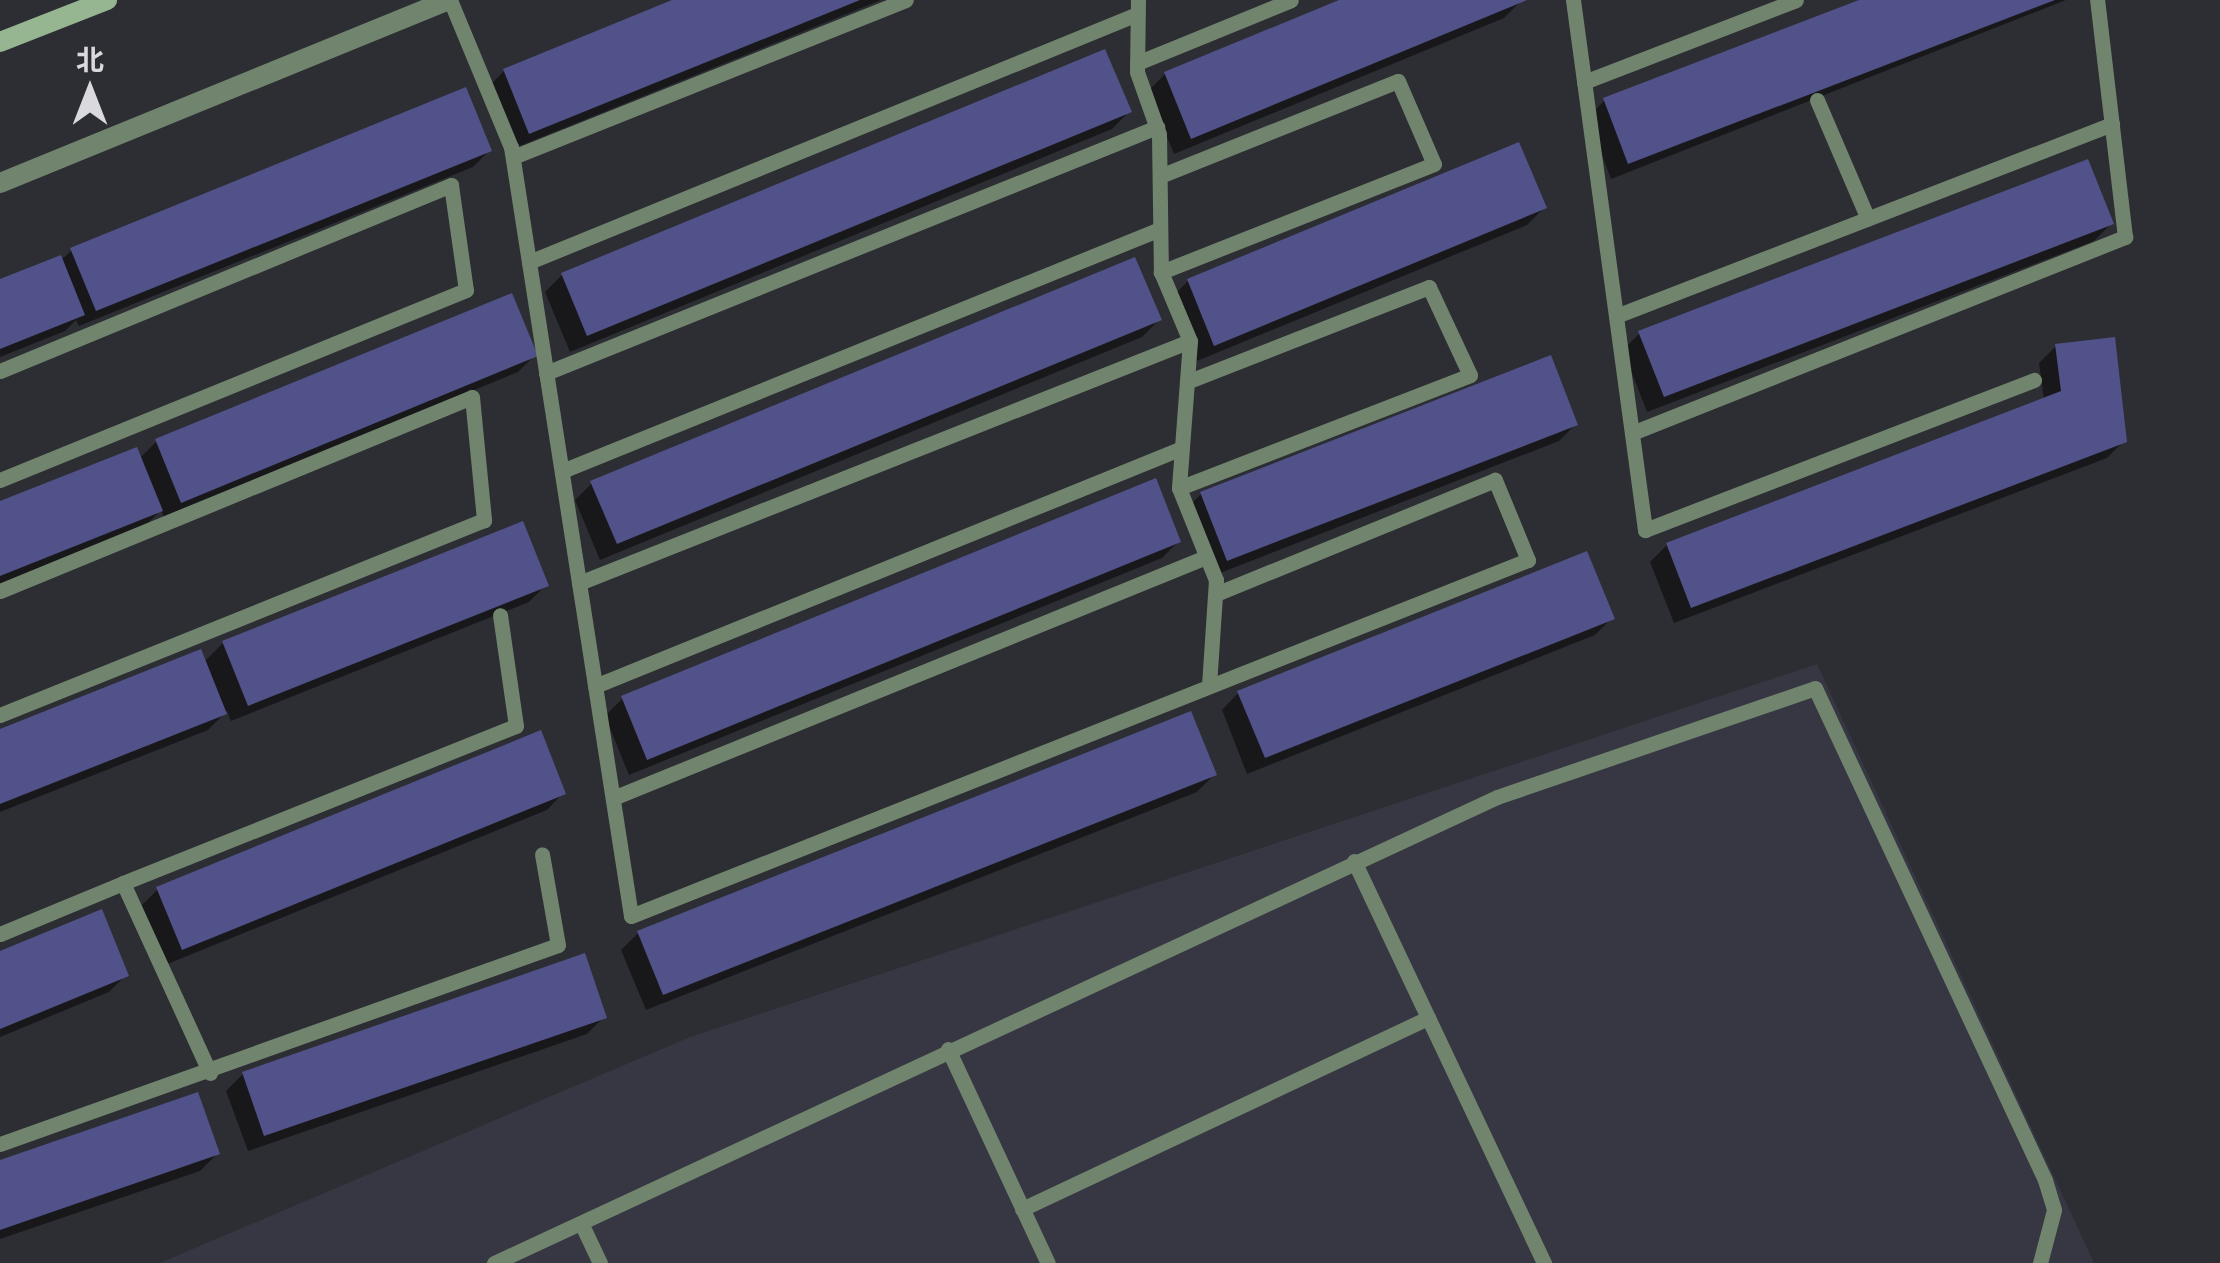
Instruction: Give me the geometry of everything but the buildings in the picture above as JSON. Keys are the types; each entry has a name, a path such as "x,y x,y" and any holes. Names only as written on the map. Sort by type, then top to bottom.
{"main road":[{"path":"0,42 107,0"}],"street":[{"path":"0,183 449,0"}],"lane":[{"path":"449,0 513,157 631,916 1528,560 1496,480 1216,594"},
{"path":"513,157 906,0"},
{"path":"1137,63 1292,0"},
{"path":"1573,0 1645,530 2034,380"},
{"path":"1584,82 1796,0"},
{"path":"1632,433 2125,237 2097,0"},
{"path":"529,262 1138,7 1137,63 1156,126 1161,272 1190,341 1179,488 1216,594 1209,686"},
{"path":"1160,176 1398,80 1434,164 1161,272"},
{"path":"1817,100 1868,219"},
{"path":"1616,316 2112,124"},
{"path":"546,373 1156,126"},
{"path":"0,371 451,186 466,290 0,480"},
{"path":"562,471 1160,229"},
{"path":"1179,488 1470,375 1429,288 1187,382"},
{"path":"579,583 1190,341"},
{"path":"0,591 472,397 484,520 0,714"},
{"path":"596,686 1182,448"},
{"path":"613,798 1206,557"},
{"path":"0,934 516,726 500,615"},
{"path":"494,1263 1497,797 1815,688 2045,1180 2054,1210 2040,1263"},
{"path":"0,1144 210,1073 558,945 542,854"},
{"path":"1354,862 1544,1263"},
{"path":"123,883 210,1073"},
{"path":"1022,1208 1428,1018"},
{"path":"948,1050 1048,1263"},
{"path":"582,1224 600,1263"}],"shaded area":[{"path":"1817,664 2094,1263 160,1263 690,1037"}]}
